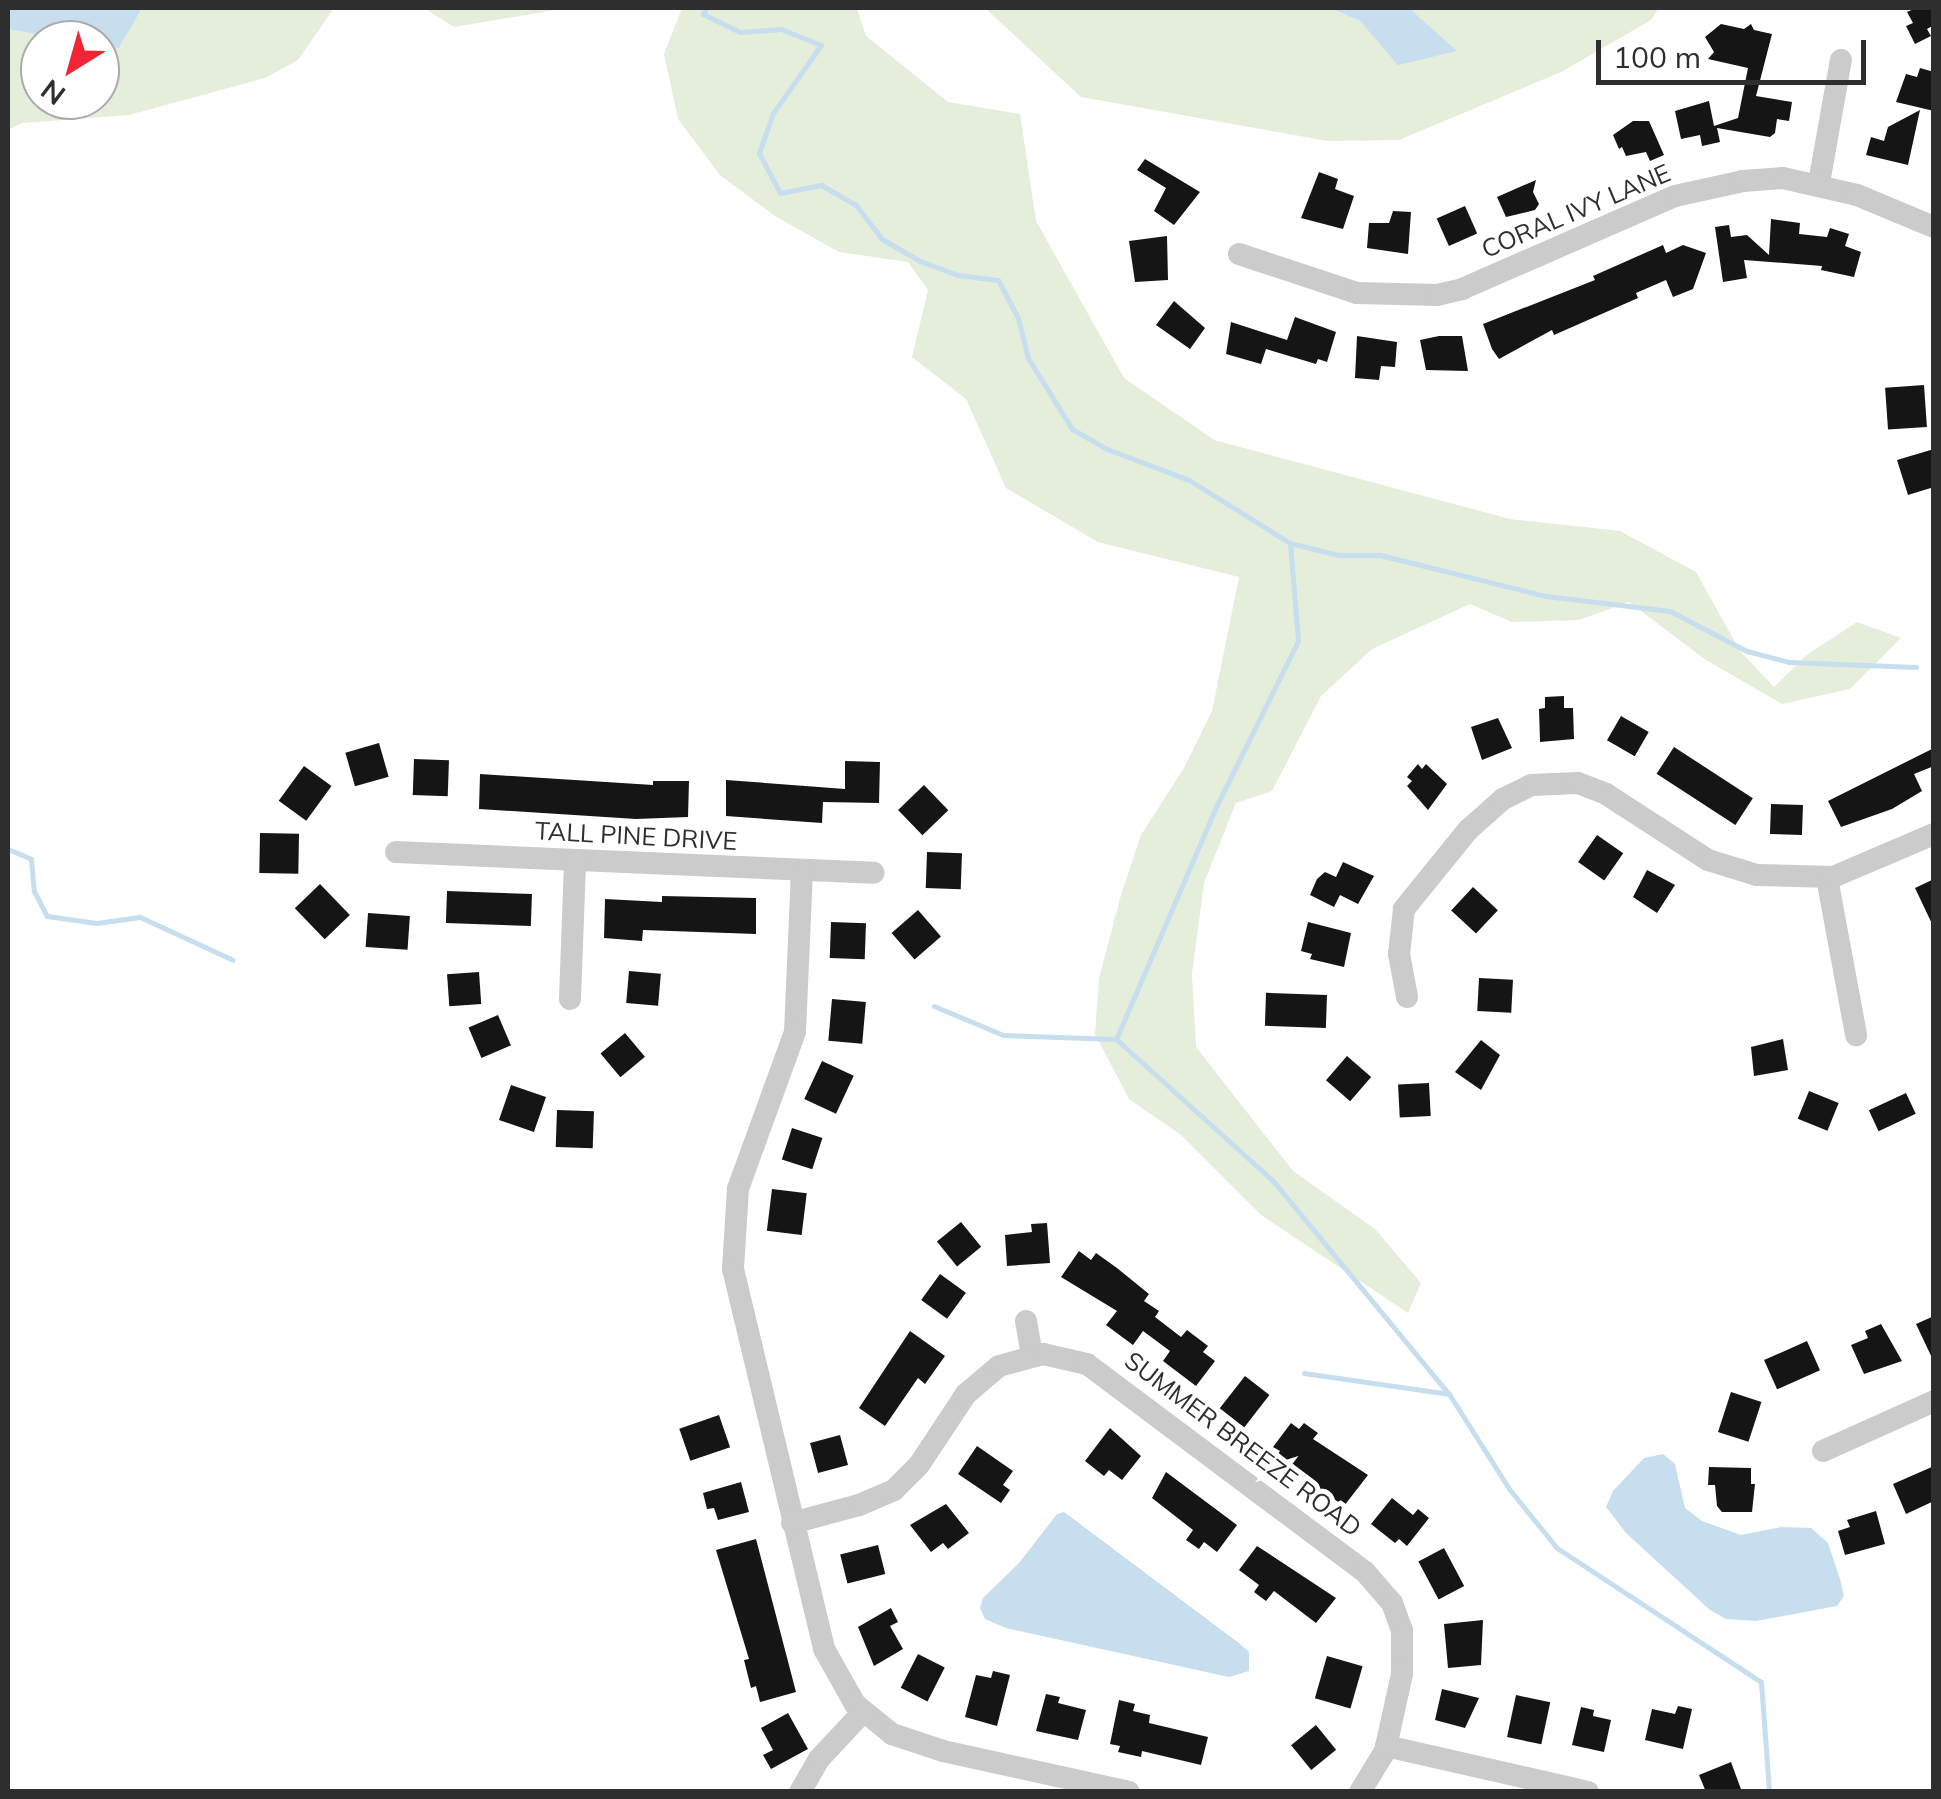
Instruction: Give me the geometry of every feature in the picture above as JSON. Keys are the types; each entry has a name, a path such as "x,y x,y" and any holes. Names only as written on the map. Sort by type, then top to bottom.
{"street":[{"path":"1819,183 1841,60"},
{"name":"CORAL IVY LANE","path":"1238,254 1357,293 1437,295 1462,289 1674,196 1742,180 1783,178 1819,183 1900,210 1934,227"},
{"path":"1406,997 1398,954 1404,909 1468,830 1504,799 1532,786 1578,783 1606,794 1708,860 1740,872 1792,879 1827,878 1860,869 1934,834"},
{"name":"TALL PINE DRIVE","path":"396,852 874,873"},
{"path":"570,999 574,861"},
{"path":"802,871 795,1032 745,1164 733,1228 733,1269 824,1649 841,1685 863,1712 913,1743 1129,1792"},
{"path":"1827,878 1856,1035"},
{"path":"792,1523 859,1505 894,1490 919,1465 981,1379 999,1366 1032,1355 1026,1321"},
{"name":"SUMMER BREEZE ROAD","path":"1032,1355 1067,1357 1104,1374 1379,1584 1402,1630 1404,1652 1386,1746 1380,1764 1360,1792"},
{"path":"1824,1451 1934,1401"},
{"path":"800,1792 819,1760 863,1712"},
{"path":"1386,1746 1588,1792"}],"green space":[{"path":"142,8 334,8 298,60 265,78 120,116 120,46"},
{"path":"424,8 567,8 454,27"},
{"path":"682,8 857,8 866,36 948,102 1020,114 1036,221 1124,378 1214,440 1510,519 1620,531 1696,572 1740,651 1774,687 1808,654 1857,622 1901,638 1850,689 1782,704 1706,660 1629,602 1579,620 1512,622 1470,604 1372,649 1321,696 1272,791 1236,803 1204,883 1192,974 1196,1047 1293,1171 1375,1229 1421,1283 1408,1313 1261,1215 1181,1135 1129,1099 1095,1034 1099,978 1121,895 1141,835 1184,768 1212,711 1239,577 1098,542 1006,488 966,399 912,357 928,290 908,262 839,252 775,216 720,175 678,119 664,54"},
{"path":"985,8 1330,8 1360,21 1399,64 1456,51 1409,8 1659,8 1651,20 1561,72 1399,140 1328,141 1081,97"},
{"path":"8,29 20,31 20,120 62,120 22,123 8,130"}],"water":[{"path":"8,8 142,8 120,46 120,20 20,20 20,31 8,29"},
{"path":"1330,8 1409,8 1457,51 1398,65 1360,21"},
{"path":"1663,1454 1675,1464 1685,1508 1702,1521 1741,1535 1781,1527 1811,1528 1828,1543 1840,1579 1844,1596 1837,1606 1756,1621 1726,1619 1710,1610 1626,1533 1606,1507 1613,1491 1644,1458"},
{"path":"1064,1512 1240,1644 1249,1652 1249,1671 1229,1677 1006,1628 985,1619 980,1608 983,1598 1019,1563 1057,1514"}],"building":[{"path":"1934,8 1934,25 1927,29 1931,36 1915,44 1906,26 1913,23 1907,12"},
{"path":"1721,24 1744,29 1751,24 1754,30 1772,34 1756,96 1792,102 1789,121 1777,119 1775,133 1770,137 1717,128 1720,142 1702,146 1700,135 1681,139 1675,111 1709,101 1714,126 1738,118 1748,68 1708,59 1714,52 1705,37"},
{"path":"1920,68 1934,72 1934,111 1896,102 1906,74 1917,77"},
{"path":"1920,110 1908,165 1866,155 1871,137 1884,141 1888,127"},
{"path":"1633,121 1649,121 1664,155 1650,161 1646,152 1626,156 1622,147 1619,149 1613,135"},
{"path":"1145,159 1200,192 1174,225 1154,211 1166,188 1137,170"},
{"path":"1319,172 1338,179 1335,189 1354,196 1343,229 1301,218"},
{"path":"1536,180 1533,192 1539,204 1535,210 1506,217 1497,197"},
{"path":"1465,206 1477,233 1449,246 1437,219"},
{"path":"1393,211 1411,212 1408,254 1367,248 1369,223 1389,223"},
{"path":"1771,219 1800,223 1799,234 1827,237 1830,228 1849,234 1845,246 1861,252 1854,277 1821,270 1822,266 1744,260 1747,278 1723,282 1715,227 1729,225 1731,237 1747,235 1769,255"},
{"path":"1167,236 1168,280 1135,282 1129,241"},
{"path":"1663,245 1666,253 1683,245 1706,253 1693,289 1673,297 1666,280 1636,293 1638,298 1554,335 1552,330 1499,359 1492,349 1483,324 1595,280 1593,276"},
{"path":"1174,301 1205,328 1190,349 1156,325"},
{"path":"1295,317 1336,332 1327,362 1318,359 1316,364 1266,349 1261,364 1226,354 1231,322 1287,340"},
{"path":"1357,336 1397,342 1395,367 1381,366 1379,380 1355,378"},
{"path":"1462,336 1468,371 1426,370 1420,340"},
{"path":"1924,385 1927,427 1888,430 1885,388"},
{"path":"1934,449 1934,487 1908,495 1897,460"},
{"path":"1564,696 1564,708 1573,708 1574,739 1540,742 1539,709 1545,708 1545,697"},
{"path":"1621,716 1649,732 1635,756 1607,740"},
{"path":"1498,718 1512,748 1482,760 1471,727"},
{"path":"379,743 389,777 355,786 345,753"},
{"path":"1674,747 1753,798 1735,825 1657,774"},
{"path":"1934,748 1934,766 1914,774 1922,791 1892,809 1841,827 1828,801"},
{"path":"414,759 449,760 448,796 413,795"},
{"path":"845,761 880,762 879,803 823,802 822,823 726,816 726,780 845,789"},
{"path":"1418,764 1422,769 1426,764 1447,784 1428,810 1407,786 1412,781 1407,777"},
{"path":"304,766 332,786 306,821 279,801"},
{"path":"480,774 653,785 653,781 689,781 688,817 636,819 479,809"},
{"path":"924,785 948,810 922,835 898,810"},
{"path":"1771,804 1803,805 1802,835 1770,834"},
{"path":"260,833 299,834 298,874 259,873"},
{"path":"1597,835 1623,853 1604,880 1578,862"},
{"path":"927,852 962,853 961,889 926,888"},
{"path":"1343,862 1374,876 1358,904 1340,895 1334,907 1310,895 1317,879 1325,872 1336,877"},
{"path":"1647,870 1675,885 1657,913 1633,897"},
{"path":"1934,879 1934,928 1915,888"},
{"path":"320,884 350,915 325,939 295,908"},
{"path":"1473,887 1498,910 1476,934 1451,910"},
{"path":"447,891 532,894 531,926 446,923"},
{"path":"662,896 756,898 756,934 643,930 642,941 604,938 605,899 662,902"},
{"path":"918,910 941,936 915,959 892,933"},
{"path":"368,913 410,916 408,950 366,947"},
{"path":"831,922 866,923 865,959 830,958"},
{"path":"1308,922 1351,933 1344,967 1310,959 1312,954 1301,951"},
{"path":"629,971 661,974 658,1006 626,1003"},
{"path":"479,972 481,1004 449,1006 447,974"},
{"path":"1479,978 1513,980 1511,1013 1477,1011"},
{"path":"1266,993 1327,995 1326,1028 1265,1026"},
{"path":"832,999 866,1002 862,1044 828,1041"},
{"path":"498,1015 511,1045 481,1058 469,1028"},
{"path":"625,1033 645,1057 620,1077 600,1054"},
{"path":"1783,1039 1788,1070 1754,1076 1751,1047"},
{"path":"1481,1040 1500,1055 1481,1090 1455,1072"},
{"path":"1347,1056 1371,1077 1350,1101 1326,1080"},
{"path":"822,1061 854,1076 836,1114 804,1099"},
{"path":"1429,1083 1431,1116 1400,1118 1398,1085"},
{"path":"511,1085 546,1097 534,1132 499,1120"},
{"path":"1809,1091 1839,1103 1827,1131 1798,1119"},
{"path":"1906,1093 1916,1114 1879,1131 1869,1110"},
{"path":"557,1110 594,1111 593,1148 556,1147"},
{"path":"792,1128 822,1138 812,1169 782,1159"},
{"path":"772,1189 807,1193 802,1235 767,1231"},
{"path":"961,1222 981,1247 957,1266 937,1242"},
{"path":"1047,1223 1050,1263 1007,1266 1005,1235 1032,1232 1031,1224"},
{"path":"1079,1251 1091,1260 1096,1253 1117,1268 1149,1294 1144,1301 1159,1311 1155,1317 1181,1337 1187,1330 1208,1346 1203,1352 1215,1361 1196,1386 1163,1361 1170,1351 1143,1331 1133,1345 1106,1325 1117,1311 1061,1277"},
{"path":"940,1274 966,1293 947,1319 921,1300"},
{"path":"1934,1316 1934,1362 1916,1324"},
{"path":"1881,1324 1902,1361 1864,1374 1851,1345 1868,1338 1865,1331"},
{"path":"910,1331 945,1356 925,1384 918,1378 885,1426 859,1408"},
{"path":"1807,1341 1820,1370 1777,1389 1764,1360"},
{"path":"1245,1376 1269,1395 1244,1427 1220,1408"},
{"path":"1731,1392 1761,1402 1748,1442 1718,1432"},
{"path":"719,1415 730,1447 690,1461 679,1429"},
{"path":"1291,1423 1299,1429 1304,1423 1318,1433 1313,1439 1368,1475 1344,1506 1275,1458 1280,1451 1273,1447"},
{"path":"1110,1428 1141,1456 1122,1480 1109,1470 1104,1476 1085,1461"},
{"path":"840,1435 848,1465 818,1473 810,1443"},
{"path":"977,1446 1013,1471 1003,1485 1010,1490 1001,1503 958,1474"},
{"path":"1934,1466 1934,1501 1906,1514 1893,1484"},
{"path":"1709,1467 1751,1468 1751,1484 1755,1484 1752,1512 1722,1512 1717,1506 1715,1485 1708,1485"},
{"path":"1166,1472 1237,1525 1217,1552 1204,1542 1199,1549 1186,1540 1193,1530 1152,1498"},
{"path":"741,1482 749,1512 718,1520 714,1508 707,1509 703,1493"},
{"path":"1392,1498 1413,1515 1418,1509 1429,1518 1407,1546 1399,1539 1395,1543 1371,1524"},
{"path":"946,1504 969,1533 948,1549 943,1543 931,1552 910,1525"},
{"path":"1876,1511 1885,1544 1845,1555 1838,1531 1850,1527 1847,1520"},
{"path":"756,1539 796,1692 760,1702 756,1686 751,1688 744,1660 749,1659 716,1550"},
{"path":"878,1545 885,1574 847,1584 840,1554"},
{"path":"1257,1546 1336,1598 1316,1623 1274,1591 1266,1601 1254,1592 1259,1585 1239,1570"},
{"path":"1444,1548 1464,1586 1439,1600 1418,1562"},
{"path":"891,1608 898,1622 890,1626 903,1649 874,1666 858,1627"},
{"path":"1483,1620 1481,1665 1448,1668 1444,1624"},
{"path":"918,1654 945,1668 927,1701 901,1688"},
{"path":"1327,1656 1363,1666 1350,1708 1315,1698"},
{"path":"993,1671 1010,1675 997,1726 965,1717 976,1675 991,1678"},
{"path":"1442,1689 1479,1698 1465,1728 1435,1720"},
{"path":"1046,1694 1060,1697 1058,1703 1086,1710 1078,1740 1036,1731"},
{"path":"1516,1695 1550,1702 1541,1744 1507,1737"},
{"path":"1119,1700 1135,1704 1133,1711 1150,1715 1149,1723 1208,1737 1201,1765 1142,1751 1141,1757 1118,1752 1120,1746 1110,1744"},
{"path":"1678,1706 1692,1709 1683,1749 1645,1740 1652,1709 1675,1714"},
{"path":"1581,1707 1594,1710 1593,1716 1611,1720 1604,1752 1572,1745"},
{"path":"788,1713 808,1749 771,1769 763,1755 773,1750 761,1728"},
{"path":"1316,1725 1336,1750 1311,1770 1291,1745"},
{"path":"1731,1762 1742,1792 1706,1792 1699,1775"}],"waterway":[{"path":"706,8 703,14 740,32 781,29 821,45 773,113 759,153 780,193 821,185 856,205 882,239 920,261 958,275 998,280 1018,318 1028,358 1072,429 1107,449 1189,480 1290,543 1298,641 1216,807 1116,1039"},
{"path":"1290,543 1338,555 1380,555 1546,596 1670,611 1747,651 1789,662 1916,667"},
{"path":"8,849 31,859 34,891 47,916 97,923 140,917 233,960"},
{"path":"934,1006 1003,1035 1116,1039 1274,1182 1449,1394 1510,1490 1557,1548 1761,1682 1769,1792"},
{"path":"1304,1373 1449,1394"}]}
